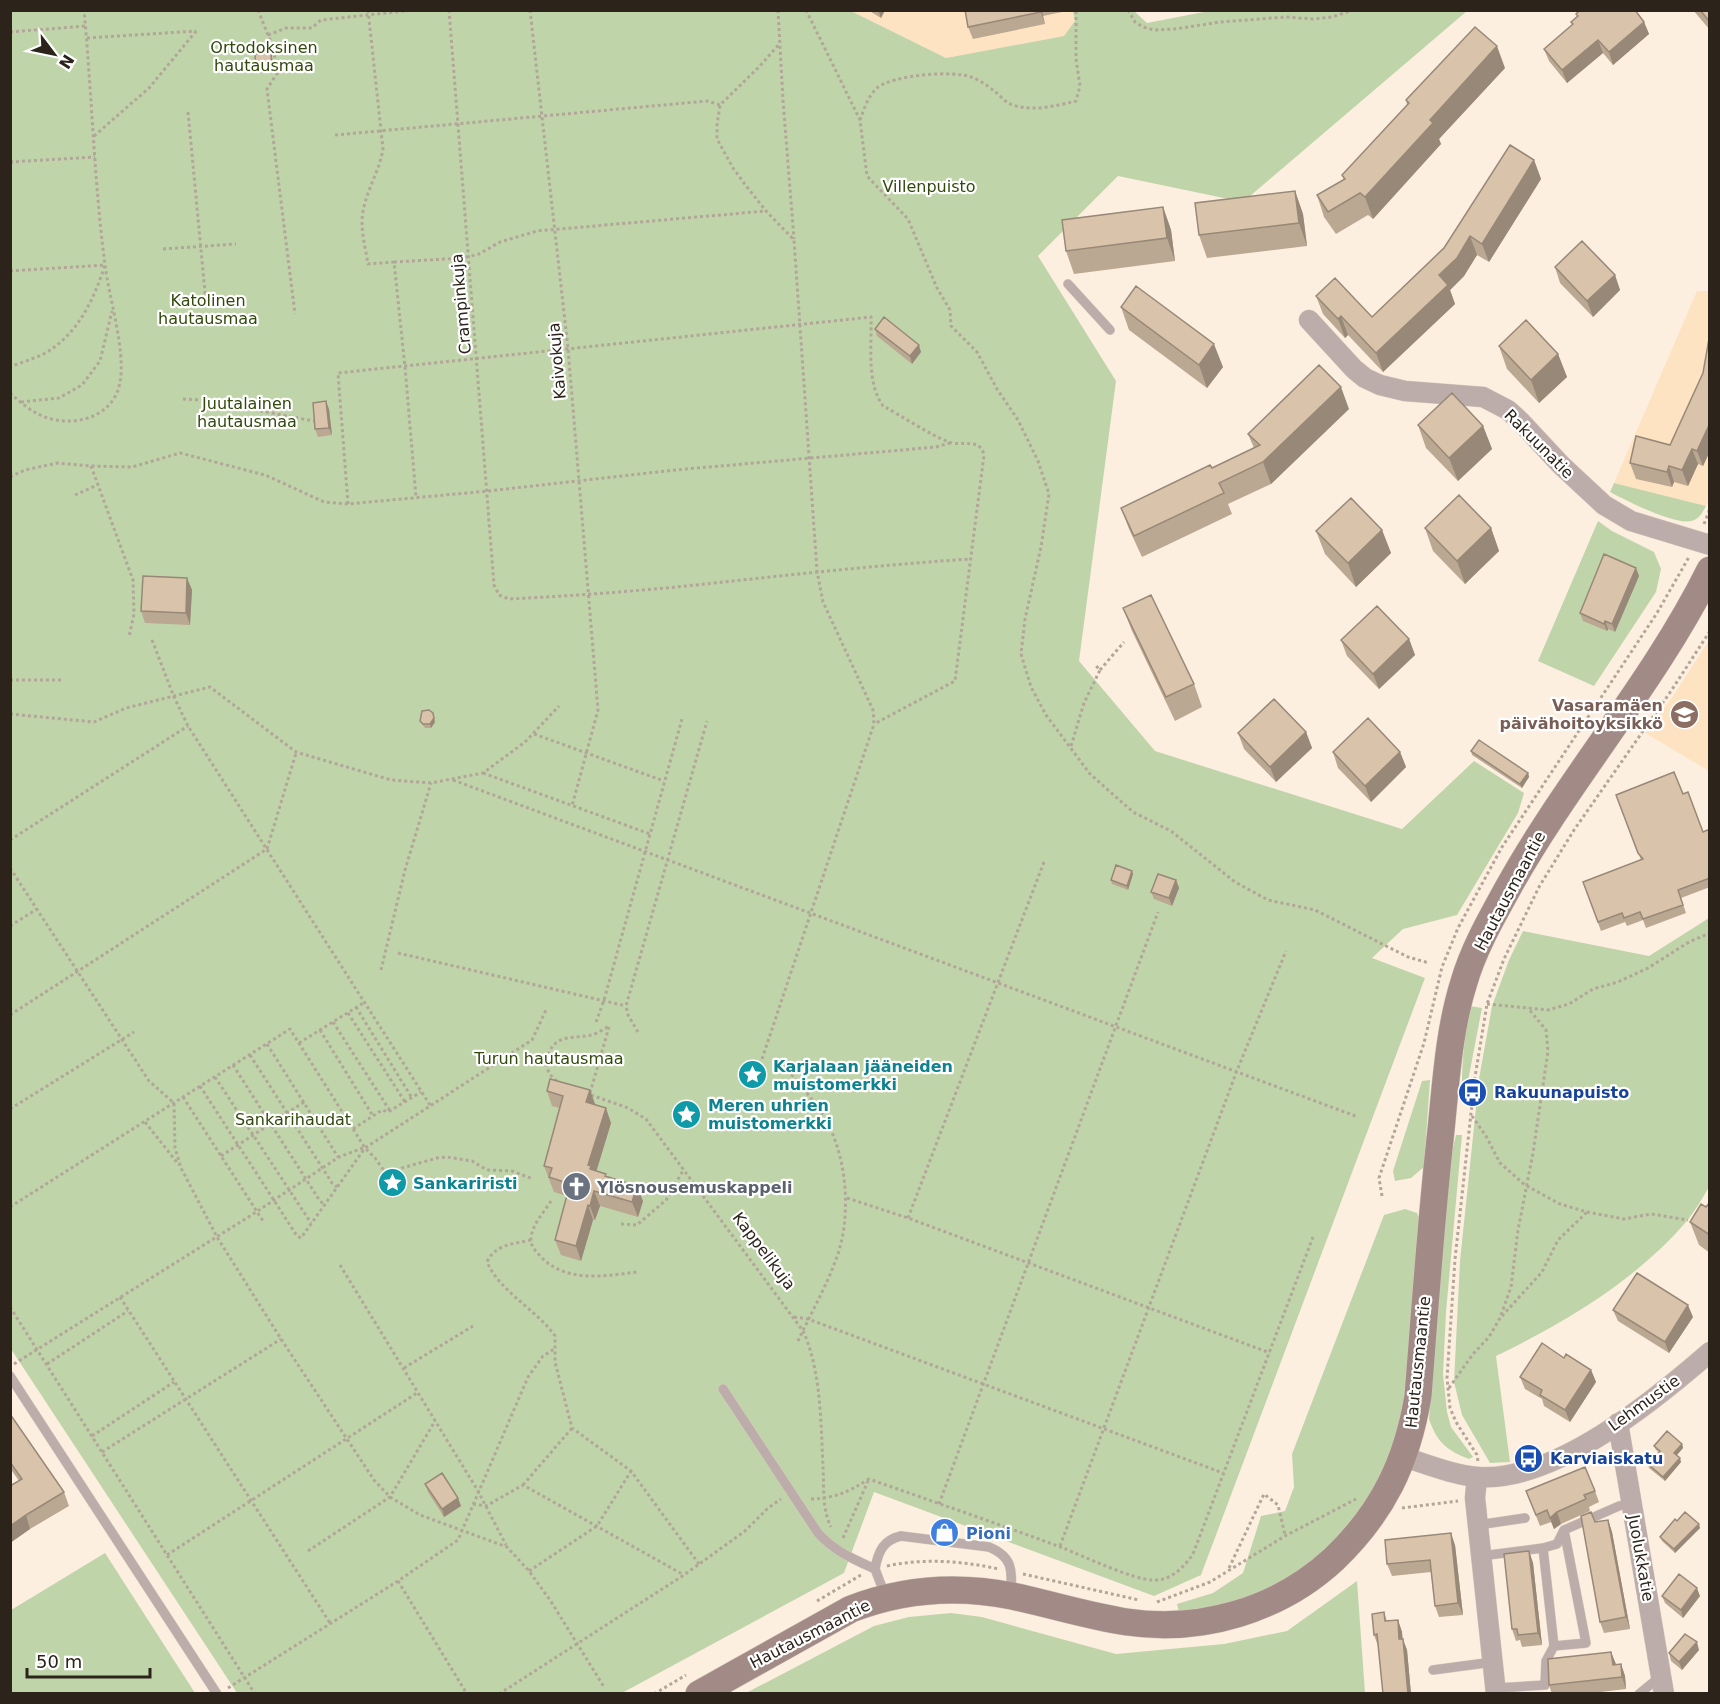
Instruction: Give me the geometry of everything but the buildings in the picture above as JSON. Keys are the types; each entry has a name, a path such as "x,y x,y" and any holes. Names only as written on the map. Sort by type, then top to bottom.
{"street":[{"name":"Rakuunatie","path":"1309,320 1365,378 1380,385 1405,391 1483,397 1508,410 1561,465 1604,505 1631,521 1710,545"},
{"name":"Hautausmaantie","path":"699,1694 851,1609 886,1597 939,1590 976,1591 1011,1596 1112,1619 1151,1624 1211,1620 1240,1613 1274,1600 1301,1586 1343,1550 1381,1503 1404,1456 1410,1436 1418,1396 1434,1192 1445,1088 1464,981 1496,910 1518,869 1682,622 1710,570"},
{"name":"Lehmustie","path":"1404,1456 1477,1477 1511,1475 1534,1468 1566,1455 1618,1423 1649,1402 1710,1352"},
{"name":"Juolukkatie","path":"1618,1423 1662,1685"},
{"path":"1477,1477 1475,1498 1496,1690"}],"lane":[{"path":"1068,284 1110,330"},
{"path":"10,1376 217,1694"},
{"path":"723,1389 818,1533 828,1544 875,1569"},
{"path":"1481,1556 1557,1544 1564,1530 1631,1503"},
{"path":"1478,1525 1525,1518"},
{"path":"1554,1646 1586,1643 1564,1530"},
{"path":"886,1597 875,1569 881,1549 893,1538 901,1536 998,1550 1007,1558 1011,1572 1011,1596"},
{"path":"1496,1690 1545,1685 1546,1661 1554,1646 1543,1548"},
{"path":"1433,1670 1493,1662"},
{"path":"1639,1694 1662,1685"}],"path":[{"path":"10,393 39,414 56,420 75,421 93,418 106,409 120,384 121,362 105,265 84,10"},
{"path":"258,10 268,35 278,72 267,89 295,314"},
{"path":"268,35 286,28 312,28 321,20 368,13 414,10"},
{"name":"Crampinkuja","path":"449,10 494,585 499,595 509,599 589,594"},
{"name":"Kaivokuja","path":"530,10 568,348 598,710 572,806"},
{"path":"762,1059 874,724 873,710 823,602 817,571 778,10"},
{"path":"806,10 860,120 867,176 908,219 936,288 950,310 951,326 977,352 997,389 1018,420 1046,483 1049,494 1041,547 1025,619 1021,654 1031,687 1046,715 1090,774 1133,812 1171,831 1235,882 1268,900 1315,910 1408,957 1429,963"},
{"path":"860,120 867,102 878,87 895,78 913,76 950,74 970,76 994,90 1007,103 1028,108 1076,101 1080,86 1076,58 1076,10"},
{"path":"1128,10 1135,22 1154,30 1286,17 1313,19 1332,17 1353,10"},
{"path":"368,13 383,149 380,166 364,206 362,222 368,264 469,256 537,231 766,211"},
{"path":"10,32 86,26"},
{"path":"87,38 197,30 149,88 94,136"},
{"path":"780,43 720,105 717,139 733,168 766,211 794,240"},
{"path":"335,135 707,101 720,105"},
{"path":"188,112 206,303"},
{"path":"10,162 95,157"},
{"path":"164,249 236,244"},
{"path":"394,262 416,498"},
{"path":"10,271 105,265"},
{"path":"10,367 53,349 76,326 98,285 105,265"},
{"path":"20,402 59,398 82,385 100,361 112,309"},
{"path":"348,504 338,373 799,323 871,317 873,383 877,397 883,406 950,443"},
{"path":"183,399 202,400 314,421"},
{"path":"10,477 25,470 57,463 132,467 180,453 266,474 324,502 348,504 936,447 950,443 978,444 984,455 956,681 874,724"},
{"path":"91,466 133,580 134,614 129,637"},
{"path":"75,495 97,485"},
{"path":"1704,523 1710,509"},
{"path":"589,594 817,571 971,559"},
{"path":"1477,1477 1476,1455 1456,1422 1450,1407 1448,1390 1455,1259 1474,1077 1487,1004 1504,959 1539,887 1574,830 1710,631"},
{"path":"152,640 188,726 430,1105"},
{"path":"1071,746 1084,703 1100,670 1124,642"},
{"path":"1095,665 1100,670"},
{"path":"10,680 61,680"},
{"path":"10,714 94,722 126,708 210,687 296,752 392,780 431,783 483,773 525,742 559,706"},
{"path":"596,1022 682,719"},
{"path":"638,1032 628,1015 626,1006 707,721"},
{"path":"10,840 188,726"},
{"path":"533,733 664,782"},
{"path":"10,1015 267,849 296,752"},
{"path":"483,773 650,834"},
{"path":"453,780 1358,1117"},
{"path":"381,970 405,870 431,783"},
{"path":"908,1218 1044,862"},
{"path":"10,868 149,1081 174,1103 175,1148 181,1168"},
{"path":"10,926 37,909"},
{"path":"939,1504 1158,912"},
{"path":"1487,1004 1548,1010 1569,1005 1593,989 1648,968 1680,947 1710,933"},
{"path":"1059,1547 1236,1073 1286,951"},
{"path":"398,953 626,1006"},
{"path":"299,1043 365,1002"},
{"path":"356,1007 412,1098"},
{"path":"1448,1390 1473,1354 1489,1337 1500,1318 1511,1287 1525,1185 1533,1153 1548,1051 1546,1030 1528,1008"},
{"path":"10,1366 217,1237 339,1157 365,1148 532,1040 546,1010"},
{"path":"348,1013 405,1102"},
{"path":"333,1022 390,1111"},
{"path":"560,1083 554,1080 548,1070 548,1058 554,1045 566,1038 594,1035 609,1026 588,1102"},
{"path":"10,1207 290,1029 365,1148 390,1179 402,1168 447,1157 472,1161 487,1170 512,1172 533,1179"},
{"path":"320,1030 374,1116"},
{"path":"10,1109 134,1032"},
{"path":"267,1044 339,1157"},
{"path":"250,1055 337,1187"},
{"path":"234,1065 305,1179 325,1205"},
{"path":"784,1065 825,1118 833,1135 847,1198 842,1245 798,1341"},
{"path":"215,1077 312,1224"},
{"path":"200,1086 297,1236 301,1238 365,1148"},
{"name":"Kappelikuja","path":"581,1091 637,1112 646,1119 803,1331 811,1348 814,1362 828,1520 839,1548"},
{"path":"353,1129 382,1110 388,1112 421,1092"},
{"path":"183,1097 263,1221"},
{"path":"222,1156 304,1102"},
{"path":"1471,1114 1500,1163 1525,1185 1560,1203 1587,1212 1624,1219 1651,1214 1688,1220"},
{"path":"145,1122 181,1168 217,1237 374,1480 390,1497 420,1515 507,1547"},
{"path":"621,1224 636,1225 666,1200 684,1169"},
{"path":"847,1198 908,1218 1270,1353"},
{"path":"551,1201 533,1230 531,1240 532,1247 547,1262 565,1272 594,1277 637,1272"},
{"path":"1500,1318 1542,1272 1558,1240 1587,1212"},
{"path":"869,1479 1137,1576 1153,1580 1169,1577 1183,1568 1193,1554 1313,1237"},
{"path":"531,1240 499,1247 490,1255 487,1262 491,1271 502,1283 555,1336 555,1362 572,1428 631,1471 699,1564"},
{"path":"340,1265 478,1491 507,1547 529,1571 604,1687"},
{"path":"120,1298 330,1623"},
{"path":"10,1308 255,1694"},
{"path":"47,1364 128,1311"},
{"path":"794,1317 808,1319 1223,1473"},
{"path":"404,1368 473,1326"},
{"path":"102,1452 281,1339"},
{"path":"227,1688 398,1581 458,1540 528,1377 543,1356 554,1349"},
{"path":"92,1436 174,1382"},
{"path":"167,1555 418,1392"},
{"path":"308,1551 390,1497 435,1421"},
{"path":"473,1504 486,1506 523,1485 572,1428"},
{"path":"529,1571 597,1526 631,1471"},
{"path":"499,1694 684,1575 745,1531 768,1508 792,1496 825,1499 846,1493 869,1479"},
{"path":"839,1548 869,1479"},
{"path":"523,1485 684,1575"},
{"path":"1154,1603 1210,1582 1228,1570 1264,1494 1278,1505 1286,1536"},
{"path":"398,1581 467,1694"}],"shaded area":[{"path":"1073,10 1075,21 1064,36 946,58 851,11"},
{"path":"1697,291 1709,291 1710,498 1706,506 1614,483"},
{"name":"Vasaramäen päivähoitoyksikkö","path":"1709,640 1709,771 1645,733 1673,696"}],"green space":[{"name":"Turun hautausmaa","path":"1214,10 1467,11 1243,202 1118,176 1038,256 1116,381 1079,661 1155,751 1402,829 1474,761 1524,793 1518,813 1457,915 1403,929 1372,958 1425,978 1201,1575 1154,1596 874,1492 844,1573 622,1693 237,1693 11,1349 10,11 851,11 946,58 1064,36 1075,21 1073,11 1134,11 1147,23"},
{"path":"1614,483 1706,506 1696,519 1687,521 1665,517 1610,492"},
{"path":"1598,521 1612,531 1654,552 1661,569 1656,592 1594,686 1538,661"},
{"path":"1709,918 1709,1187 1686,1222 1645,1263 1573,1314 1496,1356 1510,1462 1490,1463 1462,1415 1454,1382 1460,1261 1479,1079 1492,1006 1509,960 1523,931 1649,956"},
{"path":"1470,1006 1482,1008 1467,1086 1462,1085 1462,1075"},
{"path":"1430,1080 1424,1167 1411,1178 1395,1181 1393,1171 1422,1081"},
{"path":"1456,1135 1462,1135 1446,1312 1443,1374 1451,1427 1473,1457 1469,1459 1443,1444 1435,1434 1429,1419 1446,1177"},
{"path":"1405,1209 1417,1213 1421,1224 1413,1367 1397,1449 1379,1486 1330,1548 1287,1581 1234,1603 1179,1612 1177,1604 1213,1593 1243,1573 1261,1516 1285,1511 1294,1487 1292,1454 1384,1215"},
{"path":"105,1553 195,1693 11,1693 11,1610"},
{"path":"1357,1581 1365,1693 746,1693 874,1626 909,1617 951,1613 982,1617 1116,1654 1224,1644 1287,1631"}],"place":[{"name":"Vasaramäen päivähoitoyksikkö","path":"1684,714"},
{"name":"Karjalaan jääneiden muistomerkki","path":"752,1075"},
{"name":"Rakuunapuisto","path":"1473,1092"},
{"name":"Meren uhrien muistomerkki","path":"687,1114"},
{"name":"Sankariristi","path":"392,1183"},
{"name":"Ylösnousemuskappeli","path":"576,1187"},
{"name":"Karviaiskatu","path":"1529,1458"},
{"name":"Pioni","path":"945,1533"}],"park label":[{"name":"Ortodoksinen hautausmaa","path":"264,56"},
{"name":"Villenpuisto","path":"929,186"},
{"name":"Katolinen hautausmaa","path":"208,309"},
{"name":"Juutalainen hautausmaa","path":"247,412"},
{"name":"Sankarihaudat","path":"293,1119"}]}
